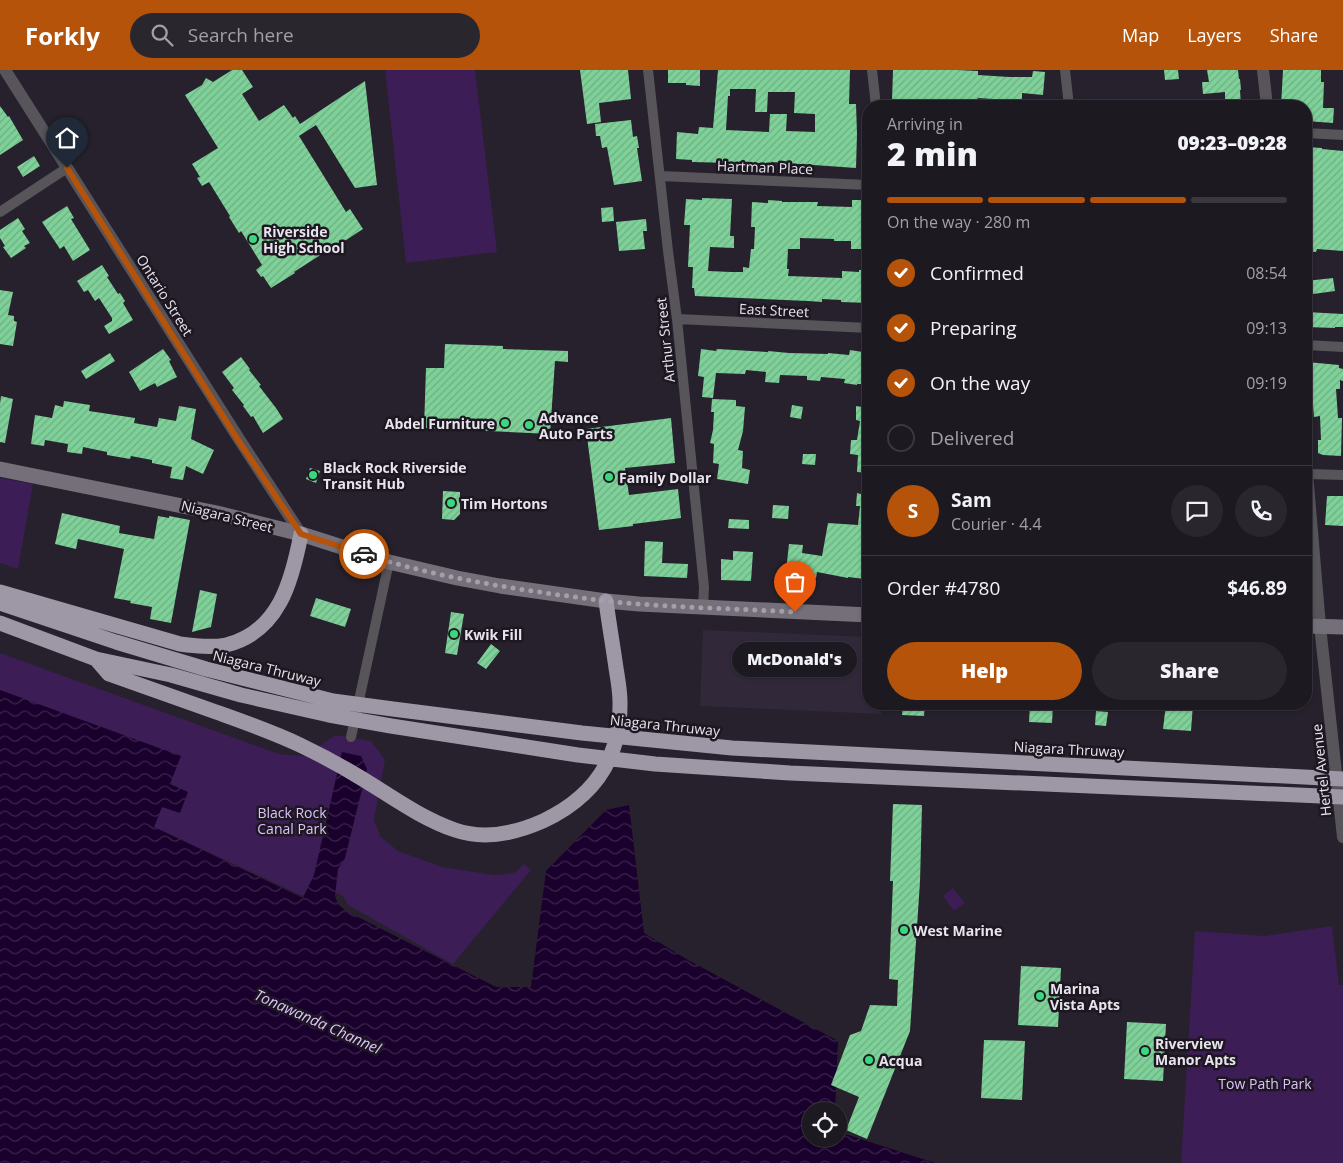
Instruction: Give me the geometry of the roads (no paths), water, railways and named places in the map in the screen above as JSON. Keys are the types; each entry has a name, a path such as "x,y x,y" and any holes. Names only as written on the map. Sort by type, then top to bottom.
{"highway":[{"path":"0,592 180,644 202,646 225,645 248,636 276,610 288,588 301,534"},
{"path":"96,659 109,674 269,731 298,744 345,768 424,817 457,831 470,834 493,835 507,833 535,824 567,807 584,795 600,777 606,765 617,736 620,719 619,685 606,601"},
{"name":"Niagara Thruway","path":"0,602 116,642 391,726 578,755 655,764 800,774 1343,797"},
{"name":"Niagara Thruway","path":"0,624 96,659 171,675 241,695 331,708 392,709 582,734 732,748 1343,779"}],"main road":[{"name":"Niagara Street","path":"0,469 190,506 301,534 389,562 496,586 606,601 703,608 862,615"},
{"path":"1313,626 1343,627"}],"street":[{"name":"Ontario Street","path":"6,70 238,440 301,534"},
{"name":"Arthur Street","path":"648,70 677,318 704,587 703,608"},
{"path":"872,70 875,100"},
{"path":"1065,70 1068,100"},
{"path":"1263,70 1266,100"},
{"path":"1312,133 1343,134"},
{"path":"0,212 67,168"},
{"name":"Hartman Place","path":"660,176 862,185"},
{"name":"East Street","path":"677,318 862,328"},
{"path":"1312,345 1343,347"},
{"path":"1312,469 1343,475"},
{"path":"351,737 389,562"},
{"name":"Hertel Avenue","path":"1312,600 1313,626 1343,837"}],"water":[{"name":"Tonawanda Channel","path":"0,690 181,756 170,784 188,792 180,813 162,807 154,827 303,898 314,875 342,752 361,756 367,769 345,858 338,869 335,896 338,904 346,911 496,987 531,987 546,871 606,810 629,805 644,933 688,960 838,1041 835,1102 802,1102 802,1147 847,1147 847,1135 935,1163 0,1163"}],"place":[{"name":"Riverside High School","path":"253,239"},
{"name":"Abdel Furniture","path":"505,423"},
{"name":"Advance Auto Parts","path":"529,425"},
{"name":"Black Rock Riverside Transit Hub","path":"313,475"},
{"name":"Family Dollar","path":"609,477"},
{"name":"Tim Hortons","path":"451,503"},
{"name":"McDonald's","path":"795,612"},
{"name":"Kwik Fill","path":"454,634"},
{"name":"West Marine","path":"904,930"},
{"name":"Marina Vista Apts","path":"1040,996"},
{"name":"Riverview Manor Apts","path":"1145,1051"},
{"name":"Acqua","path":"869,1060"}],"park label":[{"name":"Black Rock Canal Park","path":"292,820"},
{"name":"Tow Path Park","path":"1265,1083"}]}
